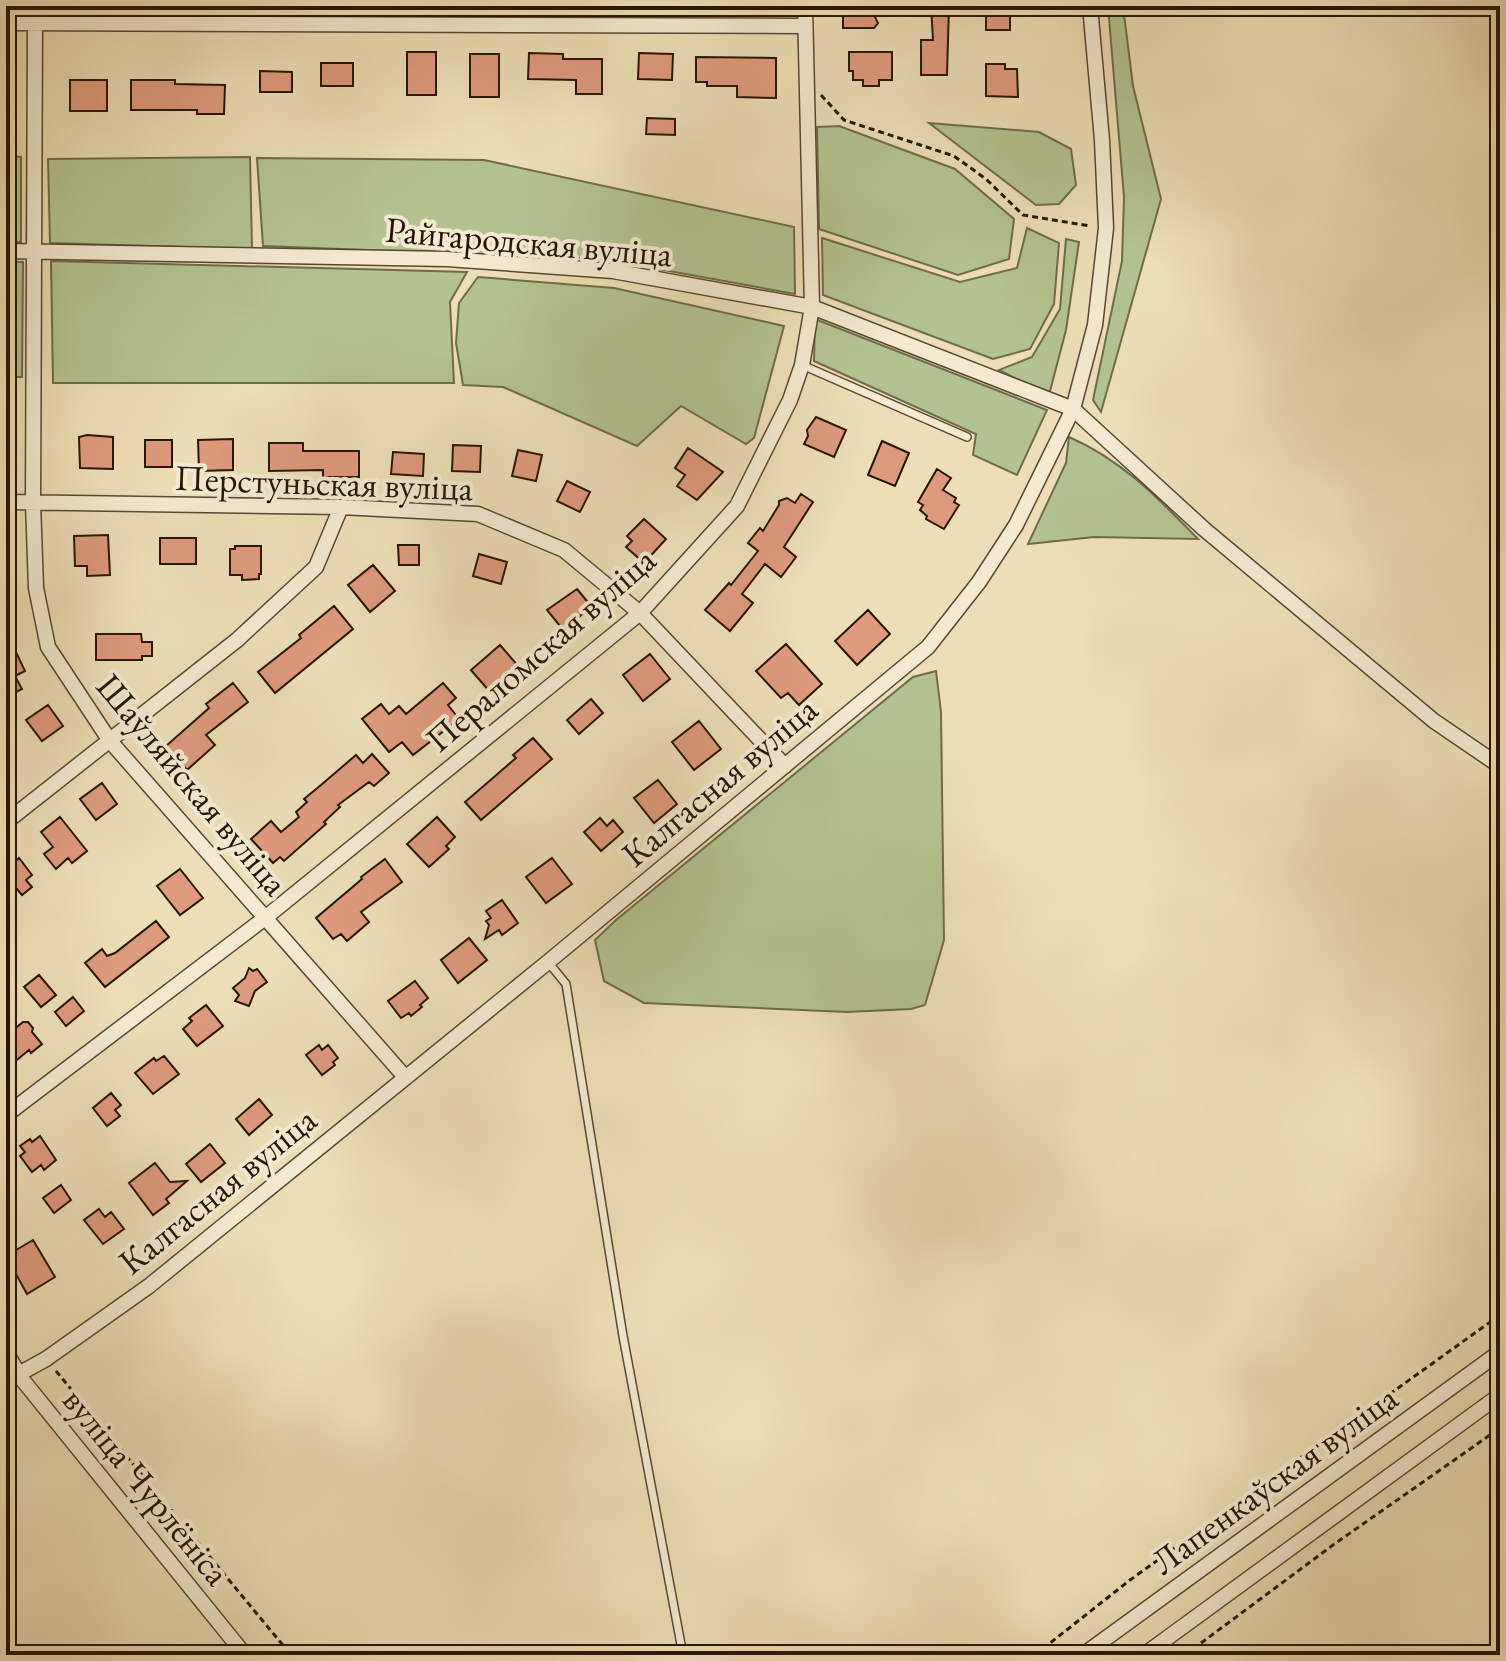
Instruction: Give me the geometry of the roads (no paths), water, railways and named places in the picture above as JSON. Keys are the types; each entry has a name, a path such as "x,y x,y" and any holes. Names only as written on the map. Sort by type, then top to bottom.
{"street":[{"name":"Шаўляйская вуліца","path":"38,6 35,23 33,503 36,588 48,647 110,741 405,1077"},
{"name":"Пераломская вуліца","path":"6,1115 265,918 640,613 737,506 790,400 802,365 812,307 805,6"},
{"name":"Калгасная вуліца","path":"12,1378 46,1359 149,1286 548,962 928,647 979,582 1016,525 1073,409 1095,325 1106,228 1090,6"},
{"path":"6,23 804,26"},
{"name":"Райгародская вуліца","path":"6,251 447,259 613,271 812,307 1073,409 1204,529 1434,721 1500,766"},
{"name":"Перстуньская вуліца","path":"6,502 341,507 478,514 564,550 640,613 785,766"},
{"path":"6,822 237,640 316,567 341,507"},
{"name":"вуліца Чурлёніса","path":"6,1352 12,1378 245,1655"},
{"name":"Лапенкаўская вуліца","path":"1083,1655 1500,1352"},
{"name":"Лапенкаўская вуліца","path":"1144,1655 1500,1395"}],"lane":[{"path":"802,365 967,437"},
{"path":"548,962 566,984 623,1336 683,1655"}]}
